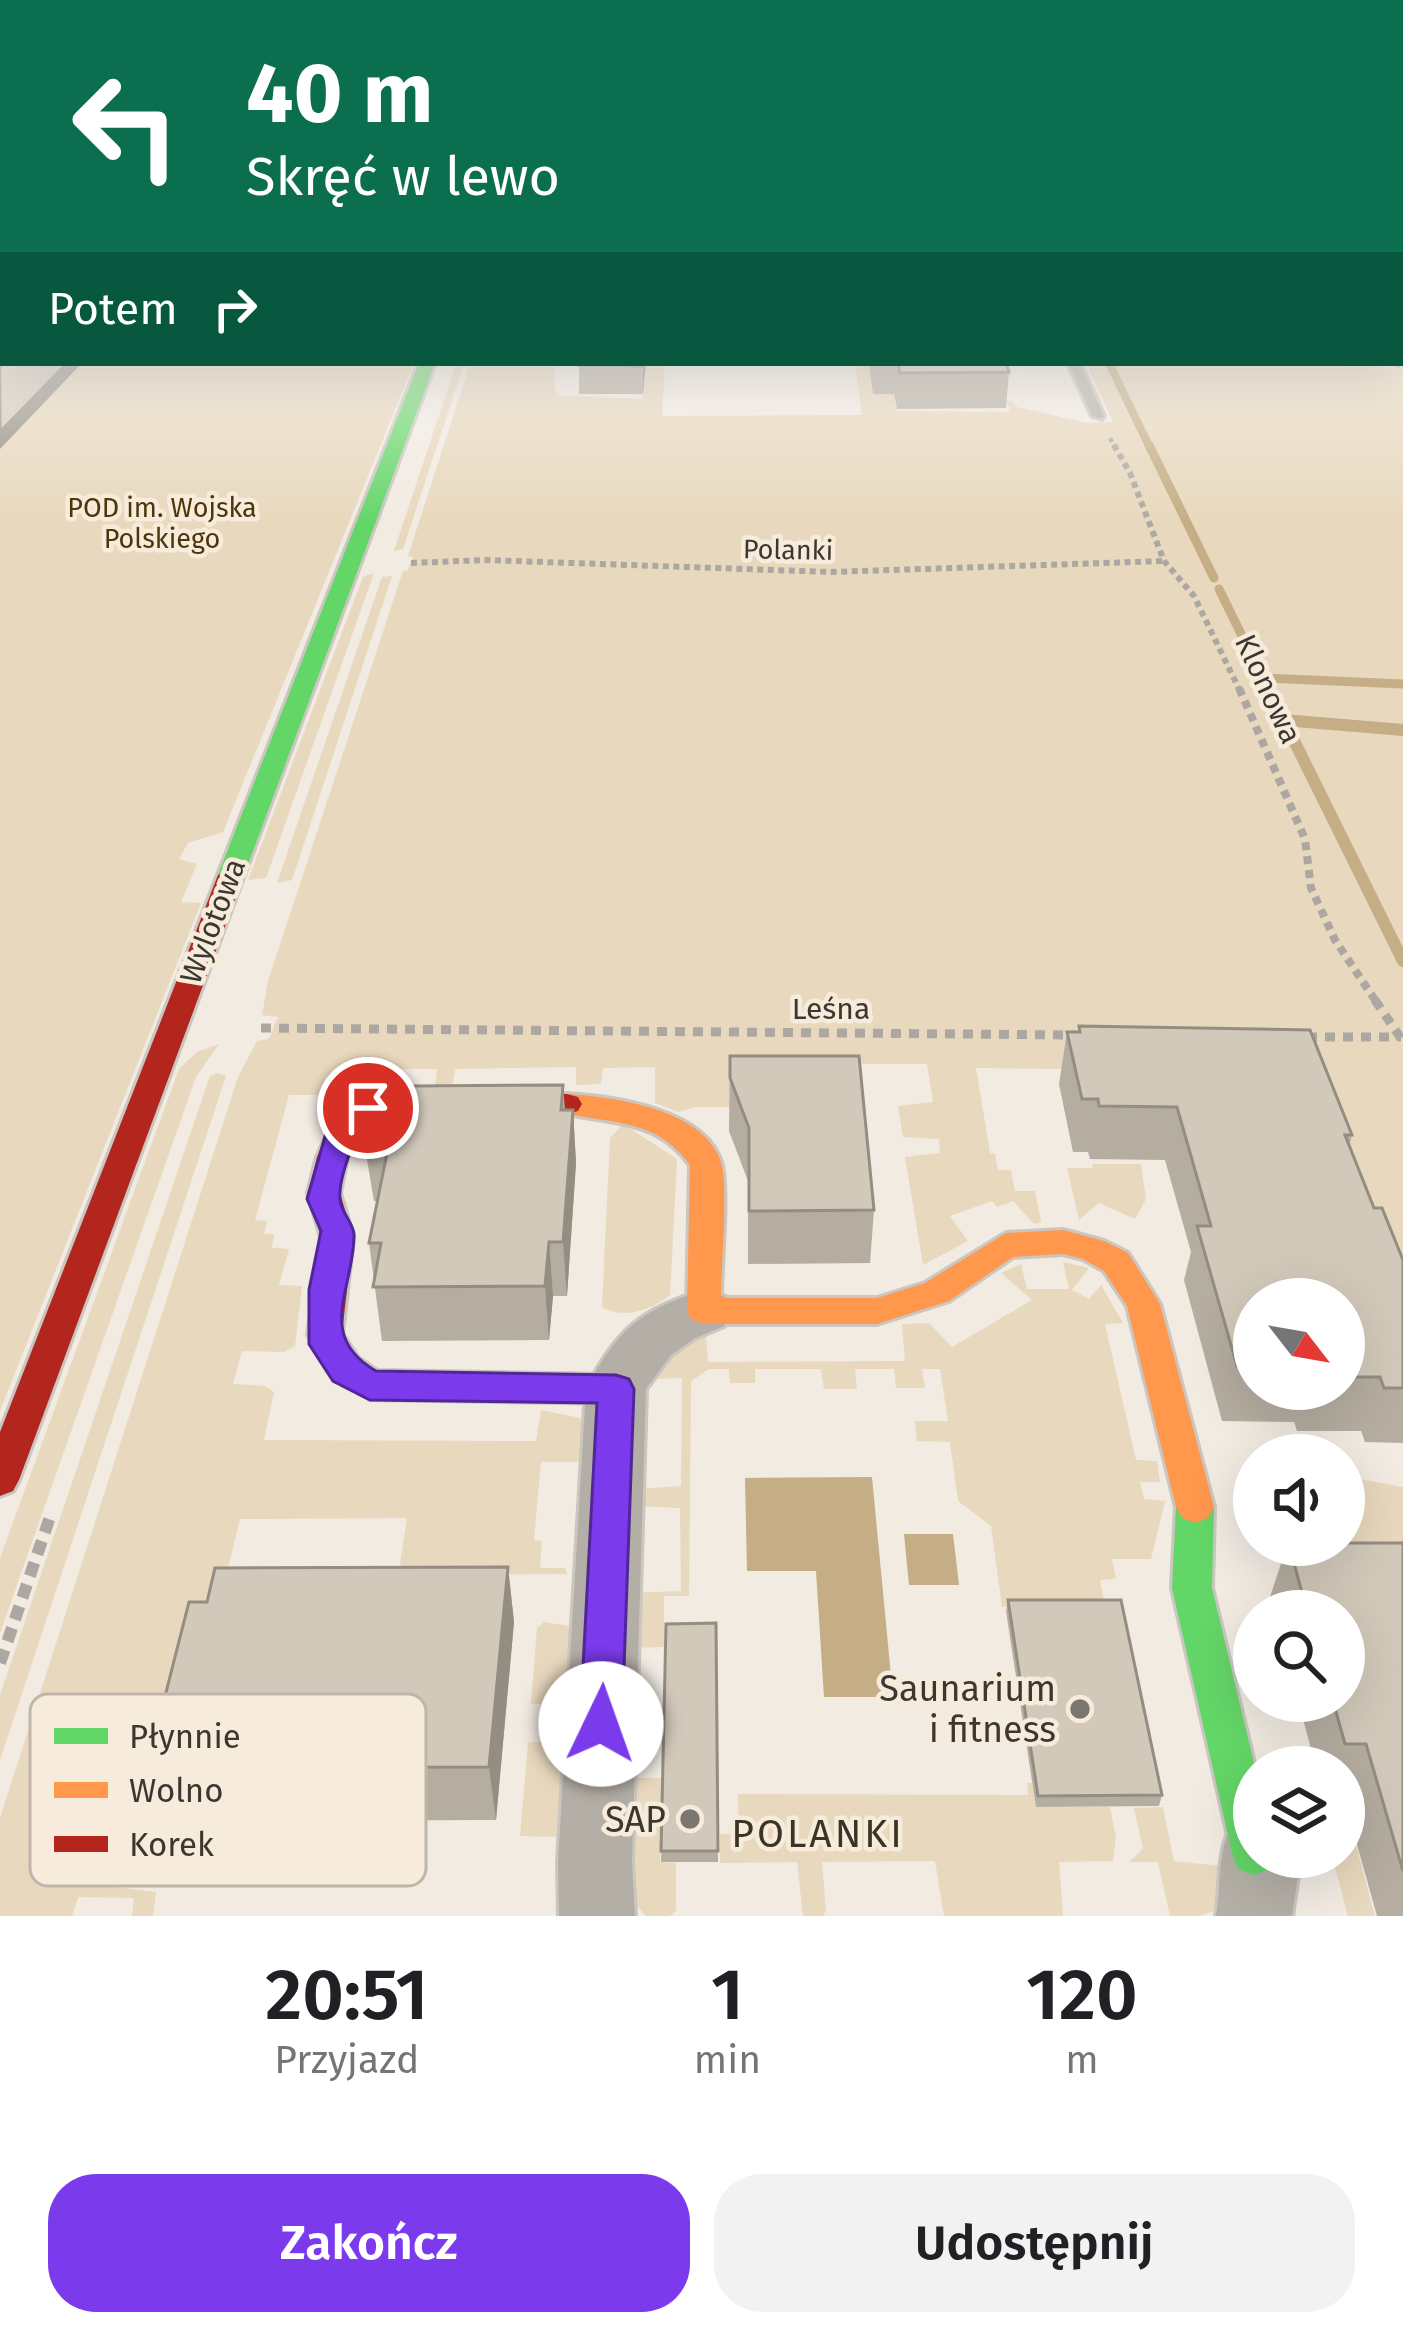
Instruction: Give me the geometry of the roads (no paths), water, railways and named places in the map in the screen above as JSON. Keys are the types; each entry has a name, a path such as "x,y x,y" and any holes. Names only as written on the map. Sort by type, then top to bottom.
{"street":[{"name":"Wylotowa","path":"0,1480 426,366"},
{"path":"616,1389 370,1385 346,1371 326,1344 326,1290 338,1231 323,1199 351,1114 395,1106 588,1105 626,1109 675,1130 695,1142 706,1164 704,1311"},
{"path":"597,1916 595,1862 616,1389 630,1360 651,1337 676,1319 704,1311 877,1311 937,1292 1006,1245 1063,1242 1116,1262 1134,1285 1198,1514 1189,1560 1192,1588 1233,1765"},
{"path":"1254,1916 1260,1878"}],"lane":[{"path":"1075,366 1098,416"}],"waterway":[{"path":"1110,366 1150,448"},
{"path":"1149,445 1214,578"},
{"path":"1219,589 1269,691"},
{"path":"1263,678 1403,684"},
{"path":"1268,688 1403,961"},
{"path":"1284,720 1403,730"}],"place":[{"name":"Saunarium i fitness","path":"1080,1709"},
{"name":"SAP","path":"690,1819"}],"district":[{"name":"POLANKI","path":"818,1833"}],"park label":[{"name":"POD im. Wojska Polskiego","path":"162,524"}]}
